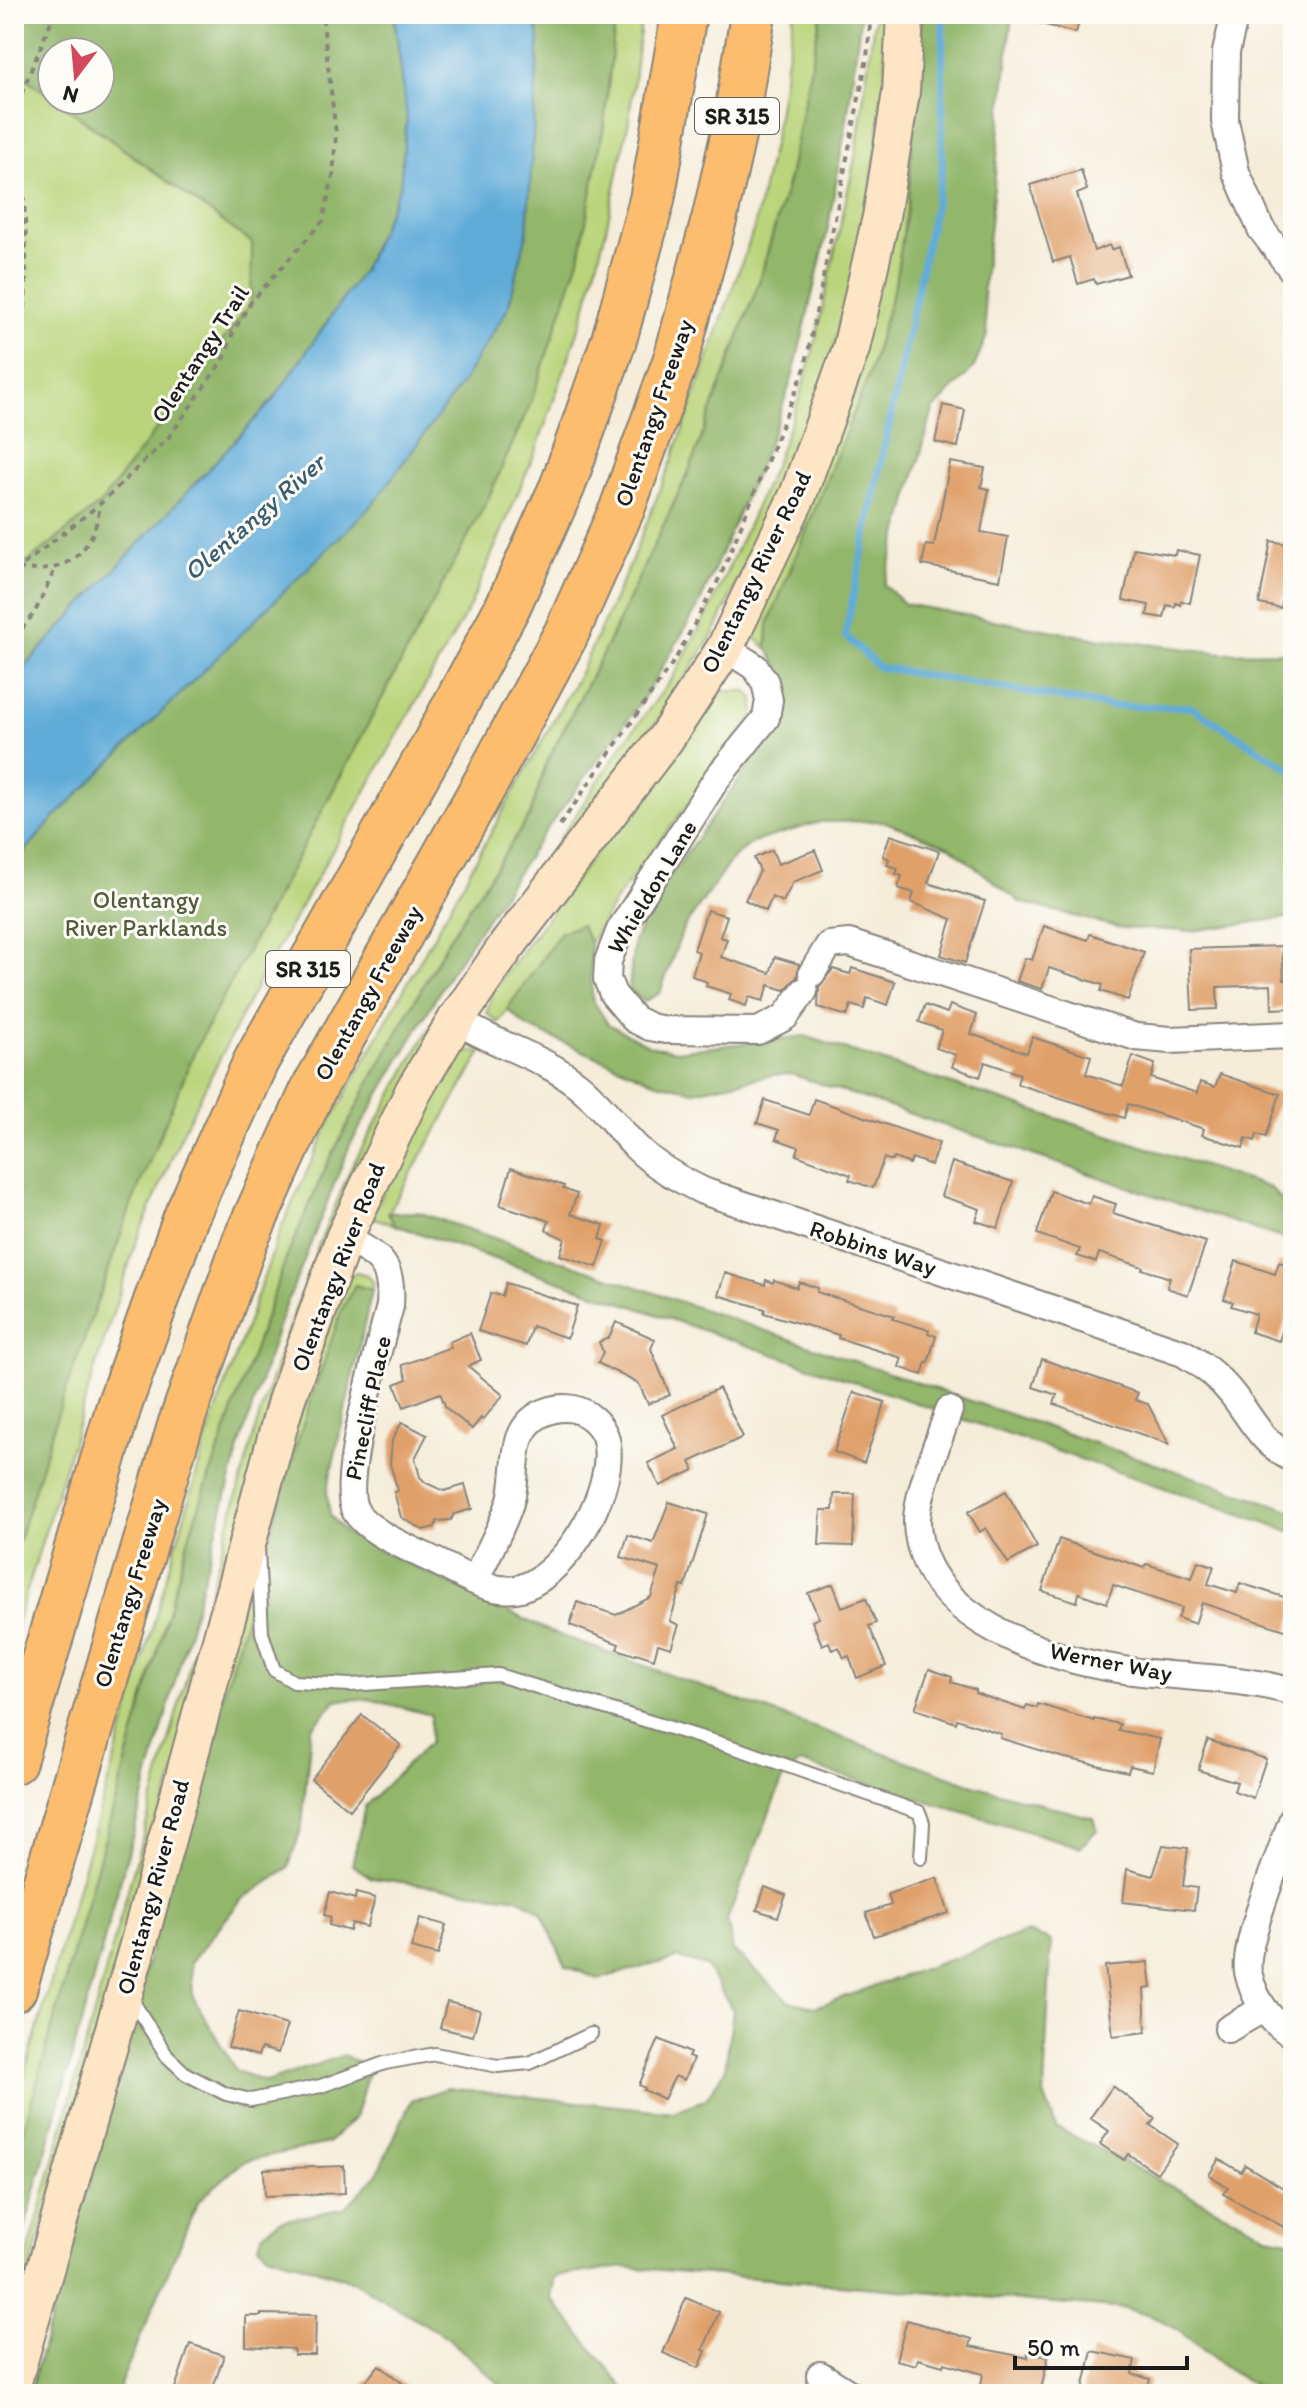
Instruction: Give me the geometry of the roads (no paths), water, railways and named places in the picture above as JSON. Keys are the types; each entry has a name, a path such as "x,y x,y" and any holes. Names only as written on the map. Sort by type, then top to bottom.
{"highway":[{"name":"SR 315","path":"14,1761 119,1406 186,1217 256,1061 501,620 563,485 614,340 652,200 684,14"},
{"name":"Olentangy Freeway","path":"14,1989 180,1426 245,1241 313,1090 552,660 622,509 676,359 715,216 735,127 753,14"}],"main road":[{"name":"Olentangy River Road","path":"14,2378 125,1989 286,1401 344,1238 414,1090 456,1020 506,947 666,738 725,648 798,495 851,349 881,217 901,92 905,14"}],"street":[{"path":"1235,14 1226,52 1225,121 1236,172 1261,229 1293,271"},
{"name":"Whieldon Lane","path":"725,648 755,667 765,682 769,700 766,718 717,778 620,930 608,961 607,979 617,1001 634,1019 666,1030 758,1031 785,1017 829,945 849,943 1136,1037 1170,1040 1293,1035"},
{"name":"Robbins Way","path":"456,1020 475,1032 551,1065 579,1085 637,1148 673,1176 703,1191 1183,1353 1209,1369 1232,1394 1254,1429 1293,1459"},
{"name":"Pinecliff Place","path":"344,1238 376,1254 390,1278 391,1292 353,1460 350,1493 354,1509 365,1522 393,1540 475,1580 496,1589 511,1590 526,1586 539,1579 577,1540 590,1521 604,1482 607,1460 603,1431 590,1417 572,1408 552,1408 535,1418 521,1432 511,1500 475,1580"},
{"name":"Werner Way","path":"949,1410 917,1518 919,1547 928,1569 944,1591 970,1613 995,1629 1035,1647 1079,1660 1122,1669 1266,1684 1293,1692"},
{"path":"1293,1818 1249,1951 1248,1971 1263,2009 1278,2026 1293,2035"},
{"path":"1228,2029 1263,2009"},
{"path":"820,2375 850,2394"}],"lane":[{"path":"254,1518 261,1567 262,1633 274,1670 294,1682 350,1685 498,1675 745,1751 919,1812 923,1823 921,1858"},
{"path":"125,1989 167,2056 186,2074 226,2094 251,2100 321,2086 385,2063 435,2054 498,2066 530,2063 591,2034"}],"water":[{"name":"Olentangy River","path":"394,14 534,14 539,38 527,233 508,308 460,386 372,505 52,820 14,864 14,678 273,400 363,270 400,186 407,117"}],"waterway":[{"path":"943,14 942,171 845,635 878,667 1109,706 1191,707 1293,771"}],"park label":[{"name":"Olentangy River Parklands","path":"146,914"}]}
